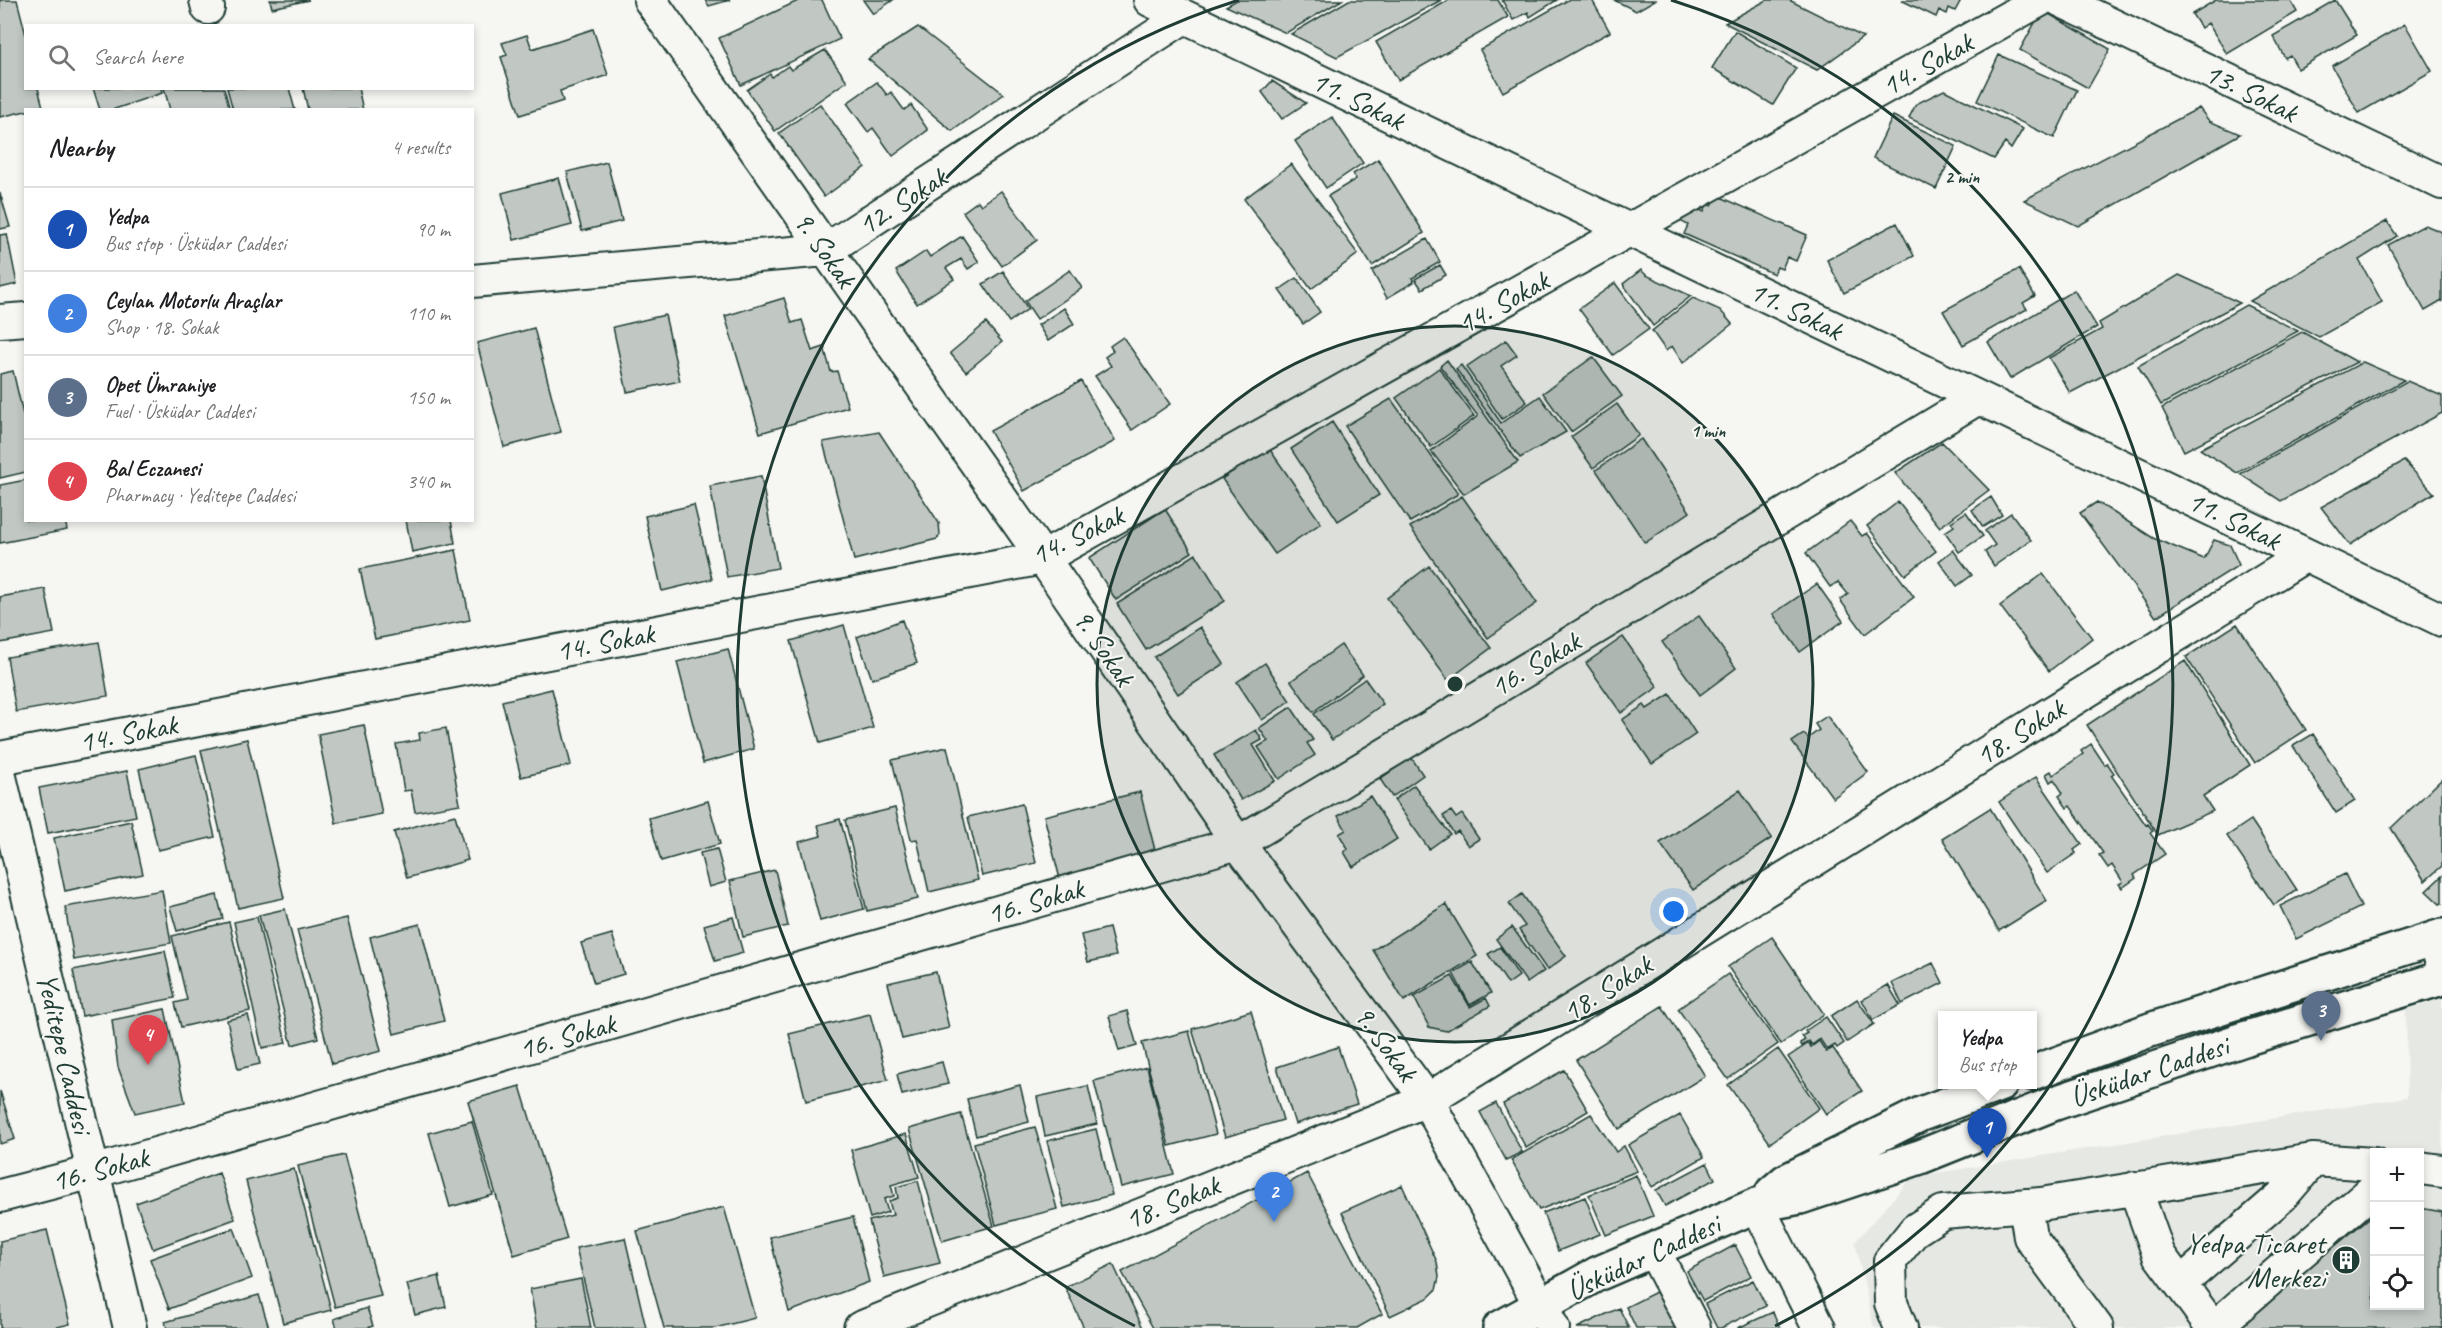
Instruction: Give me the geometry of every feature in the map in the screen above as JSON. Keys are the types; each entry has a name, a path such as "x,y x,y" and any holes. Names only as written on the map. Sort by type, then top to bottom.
{"main road":[{"name":"Üsküdar Caddesi","path":"2037,1071 2150,1030 2440,946"},
{"name":"Üsküdar Caddesi","path":"1500,1328 1547,1316 1597,1274 1757,1205 1800,1197 1920,1157 2066,1099 2247,1038 2442,978"},
{"name":"Üsküdar Caddesi","path":"1757,1205 1786,1181 1921,1114 1988,1089"}],"street":[{"name":"9. Sokak","path":"650,0 1043,558 1238,843 1427,1100 1547,1316"},
{"name":"11. Sokak","path":"1150,0 2442,620"},
{"name":"14. Sokak","path":"0,758 1043,558 2040,0"},
{"name":"13. Sokak","path":"2060,0 2442,183"},
{"name":"12. Sokak","path":"474,281 826,250 1184,16"},
{"path":"0,321 24,319"},
{"name":"16. Sokak","path":"0,1196 93,1172 1238,843 1978,398"},
{"name":"18. Sokak","path":"860,1328 1427,1100 2306,555"},
{"name":"Yeditepe Caddesi","path":"0,777 130,1328"},
{"path":"2181,1283 2282,1196 2313,1160"},
{"path":"1901,1328 1890,1303 1890,1261 1915,1230 1943,1212 2025,1205 2313,1160 2370,1164"},
{"path":"2424,1169 2442,1171"},
{"path":"2135,1188 2159,1255 2214,1328 2370,1192"},
{"path":"1757,1205 1820,1328"},
{"path":"2025,1205 2030,1237 2097,1328"},
{"path":"1654,1251 1694,1328"}],"shaded area":[{"name":"Yedpa Ticaret Merkezi","path":"2442,999 2442,1328 1874,1328 1855,1242 1912,1177 2407,1097 2406,1010"}],"building":[{"path":"0,0 17,0 24,27 24,90 39,90 43,107 24,108 24,111 0,117"},
{"path":"270,0 309,0 272,8"},
{"path":"705,0 730,0 709,6"},
{"path":"800,0 822,0 840,39 741,85 719,38"},
{"path":"863,0 893,0 873,14"},
{"path":"1237,0 1342,0 1286,33 1226,6"},
{"path":"1349,0 1441,0 1337,57 1291,34"},
{"path":"1449,0 1498,0 1508,17 1398,80 1376,42"},
{"path":"1502,0 1557,0 1530,17 1528,12 1513,20"},
{"path":"1568,0 1592,0 1610,32 1503,92 1480,50"},
{"path":"1614,0 1655,0 1636,11"},
{"path":"1767,0 1789,0 1863,37 1817,70 1725,23"},
{"path":"1901,0 1961,0 1955,11 1949,8 1947,14 1939,10 1936,17"},
{"path":"2216,0 2290,0 2297,12 2227,54 2208,23 2201,28 2192,14"},
{"path":"2335,0 2357,35 2298,69 2290,55 2285,58 2273,36"},
{"path":"2042,10 2110,49 2088,88 2020,50"},
{"path":"2405,24 2432,71 2359,113 2332,66"},
{"path":"918,27 1004,94 952,131 868,59"},
{"path":"593,29 608,75 560,91 563,101 520,115 501,57 507,55 502,43 527,35 532,49"},
{"path":"1735,31 1796,68 1773,105 1712,68"},
{"path":"825,50 847,81 775,131 747,90 770,74 772,77 788,66 791,70"},
{"path":"1999,55 2077,90 2054,138 1977,101"},
{"path":"1272,81 1306,103 1282,119 1262,92"},
{"path":"877,82 887,95 891,92 904,110 911,105 928,130 893,156 873,128 868,132 847,103"},
{"path":"94,90 161,90 162,93 118,108 99,108"},
{"path":"165,90 225,90 229,108 169,108"},
{"path":"228,90 290,90 294,108 232,108"},
{"path":"303,90 358,90 363,108 308,108"},
{"path":"1944,90 2023,129 2011,149 2005,143 1994,159 1909,118 1916,104"},
{"path":"820,104 865,167 824,197 779,133"},
{"path":"2199,108 2209,121 2240,134 2078,226 2024,200"},
{"path":"1893,116 1956,146 1936,189 1873,158"},
{"path":"1332,117 1363,163 1326,188 1295,141"},
{"path":"1378,159 1424,233 1372,266 1328,196 1356,179 1353,174"},
{"path":"607,162 622,221 582,231 567,172"},
{"path":"1291,164 1358,254 1311,289 1244,199"},
{"path":"559,178 572,225 514,240 502,193"},
{"path":"1001,191 1037,240 1002,266 963,212 978,201 981,205"},
{"path":"0,193 10,227 0,229"},
{"path":"1716,195 1807,235 1796,261 1787,257 1782,269 1777,267 1774,274 1684,234 1688,225 1680,221 1687,204 1704,212 1707,204 1712,206"},
{"path":"2387,221 2397,236 2359,260 2382,302 2319,337 2250,301"},
{"path":"1897,223 1914,256 1844,293 1827,260"},
{"path":"2425,225 2442,232 2442,301 2425,311 2388,245"},
{"path":"7,234 17,284 0,288 0,235"},
{"path":"962,236 979,262 968,269 961,259 946,268 954,279 917,304 896,271 926,251 930,257"},
{"path":"1427,239 1440,262 1412,278 1414,282 1387,298 1372,271"},
{"path":"1440,265 1446,275 1422,289 1415,279"},
{"path":"2019,269 2035,296 2023,303 2027,309 1963,345 1943,311"},
{"path":"1070,270 1082,288 1037,319 1025,301"},
{"path":"1641,270 1646,275 1691,296 1653,326 1623,284"},
{"path":"1003,271 1028,309 1009,322 983,284"},
{"path":"2179,275 2240,303 2070,393 2049,358 2102,329 2099,323"},
{"path":"1297,278 1320,312 1303,324 1279,290"},
{"path":"1615,283 1649,329 1613,355 1579,309"},
{"path":"2074,290 2097,327 2010,379 1988,342"},
{"path":"784,298 792,323 802,320 812,351 824,347 831,372 837,371 848,407 760,433 725,316"},
{"path":"1693,298 1720,310 1732,324 1683,363 1672,346 1666,351 1652,331"},
{"path":"2246,305 2298,331 2161,405 2138,366"},
{"path":"1064,308 1074,324 1048,341 1038,325"},
{"path":"665,315 680,381 627,392 613,327"},
{"path":"986,323 1002,342 966,372 950,353"},
{"path":"534,328 561,432 504,447 477,343"},
{"path":"2302,332 2357,362 2184,451 2162,408"},
{"path":"1123,337 1170,404 1132,430 1095,376 1111,366 1105,357 1113,351 1110,346"},
{"path":"1506,340 1517,355 1501,366 1527,402 1502,419 1466,367"},
{"path":"1593,357 1622,396 1571,432 1543,393"},
{"path":"1447,360 1518,462 1464,494 1431,451 1478,416 1440,366"},
{"path":"2363,362 2404,380 2237,473 2200,449"},
{"path":"1461,365 1501,423 1540,396 1566,432 1520,458 1456,369"},
{"path":"1439,368 1474,416 1431,447 1396,398"},
{"path":"13,371 24,418 24,472 0,478 0,374"},
{"path":"1081,381 1115,441 1024,491 990,431"},
{"path":"2407,381 2442,396 2442,413 2281,501 2240,474"},
{"path":"1391,399 1458,494 1410,522 1345,426"},
{"path":"1617,404 1639,435 1593,468 1571,437"},
{"path":"1332,422 1379,495 1338,521 1291,449"},
{"path":"879,432 939,523 940,535 937,539 854,560 823,442"},
{"path":"1641,439 1690,512 1645,543 1596,470"},
{"path":"1942,442 1989,490 1940,527 1895,473"},
{"path":"1268,447 1321,523 1275,554 1222,479"},
{"path":"2404,461 2434,493 2350,545 2321,507"},
{"path":"761,476 778,568 727,577 710,486"},
{"path":"24,480 24,522 65,522 67,530 0,543 0,485"},
{"path":"1462,496 1537,603 1488,638 1410,527"},
{"path":"1991,497 2002,515 1983,527 1972,510"},
{"path":"1898,502 1936,551 1905,575 1867,526"},
{"path":"2097,502 2153,538 2204,559 2214,540 2230,545 2239,565 2156,617 2080,513"},
{"path":"694,505 712,579 662,591 645,516"},
{"path":"1165,509 1192,552 1116,600 1089,558"},
{"path":"1966,512 1983,536 1959,552 1945,532 1954,526 1951,522"},
{"path":"2011,513 2031,540 1994,566 1985,552 1995,545 1985,531"},
{"path":"1850,521 1862,536 1867,533 1914,597 1865,634 1840,600 1848,594 1838,582 1830,587 1806,553"},
{"path":"406,522 451,522 455,543 412,552"},
{"path":"456,550 470,620 375,639 360,569"},
{"path":"1953,550 1972,575 1957,586 1939,561"},
{"path":"1196,554 1225,601 1146,650 1117,604"},
{"path":"1429,566 1491,648 1448,680 1387,598"},
{"path":"2043,574 2092,638 2049,671 2000,606"},
{"path":"1817,584 1843,621 1800,652 1773,614"},
{"path":"45,589 54,633 0,643 0,597"},
{"path":"1699,616 1736,668 1700,695 1662,642"},
{"path":"902,620 917,663 872,679 857,637"},
{"path":"2237,624 2306,730 2255,763 2186,657"},
{"path":"844,625 873,728 820,743 791,641"},
{"path":"1200,627 1224,664 1178,694 1154,657"},
{"path":"1623,637 1658,687 1621,713 1586,663"},
{"path":"99,642 108,696 16,712 7,657"},
{"path":"1341,645 1363,675 1313,712 1291,681"},
{"path":"728,649 754,749 703,763 677,662"},
{"path":"2185,661 2250,765 2203,796 2213,811 2158,835 2087,725"},
{"path":"1265,663 1290,701 1262,720 1237,682"},
{"path":"1365,679 1383,704 1332,740 1314,714"},
{"path":"552,689 571,765 521,777 502,701"},
{"path":"1670,694 1696,734 1652,764 1622,720 1644,705 1647,709"},
{"path":"1291,707 1313,740 1307,743 1315,755 1279,779 1258,747 1268,741 1259,728"},
{"path":"1827,716 1868,772 1833,798 1792,742 1804,734 1808,738 1819,730 1815,724"},
{"path":"364,725 382,814 336,823 318,734"},
{"path":"446,728 460,804 415,812 411,790 404,791 396,744 420,740 419,733"},
{"path":"1256,730 1262,740 1253,745 1275,781 1241,800 1214,755"},
{"path":"2313,734 2355,801 2336,813 2293,746"},
{"path":"247,739 284,898 238,908 201,750"},
{"path":"2091,744 2105,765 2107,763 2114,773 2111,775 2146,825 2148,824 2153,831 2150,833 2165,854 2134,875 2136,878 2122,888 2119,884 2123,882 2112,865 2108,868 2099,855 2103,853 2070,806 2067,808 2059,796 2063,793 2054,779 2050,782 2046,774 2051,771 2053,775 2083,754 2081,751"},
{"path":"947,747 978,880 929,892 917,839 911,840 892,760"},
{"path":"196,755 215,837 158,850 139,769"},
{"path":"1411,757 1423,775 1392,797 1380,779"},
{"path":"127,771 136,816 48,833 39,788"},
{"path":"2036,777 2082,844 2074,850 2076,853 2047,873 1999,802"},
{"path":"2442,779 2442,866 2425,881 2391,828"},
{"path":"1414,785 1450,834 1429,849 1394,800"},
{"path":"1740,790 1772,838 1693,890 1660,843"},
{"path":"1140,792 1156,854 1060,879 1044,816"},
{"path":"1370,796 1397,839 1353,867 1344,852 1348,849 1339,834 1346,830 1338,816"},
{"path":"708,801 720,844 661,861 649,818"},
{"path":"1022,804 1036,863 982,876 968,817"},
{"path":"895,808 918,899 867,911 845,820"},
{"path":"1990,808 2047,901 1999,931 1942,838"},
{"path":"1451,811 1456,818 1462,814 1479,839 1468,846 1458,831 1454,834 1443,816"},
{"path":"455,815 468,860 407,878 394,832"},
{"path":"840,819 864,909 820,921 799,842 821,836 818,825"},
{"path":"2251,820 2297,890 2274,905 2227,836"},
{"path":"131,821 143,874 65,891 54,838"},
{"path":"717,849 726,882 709,887 700,853"},
{"path":"775,870 788,926 743,937 730,881"},
{"path":"2345,874 2361,907 2296,939 2280,906"},
{"path":"2442,876 2442,903 2440,904 2426,891"},
{"path":"162,890 171,943 74,960 65,907"},
{"path":"1522,894 1566,956 1547,970 1519,930 1525,926 1509,904"},
{"path":"217,895 223,919 177,931 170,907"},
{"path":"1446,904 1477,956 1404,1001 1373,950"},
{"path":"285,909 318,1038 292,1045 259,915"},
{"path":"257,917 286,1043 262,1048 234,922"},
{"path":"733,917 743,953 715,961 704,925"},
{"path":"347,918 381,1051 332,1064 297,930"},
{"path":"229,922 250,1011 181,1027 175,1003 187,1000 172,936"},
{"path":"420,924 444,1021 394,1034 370,937"},
{"path":"1512,927 1544,971 1527,983 1496,939"},
{"path":"1109,928 1116,956 1088,962 1081,935"},
{"path":"612,934 624,974 594,983 581,943"},
{"path":"1772,937 1824,1014 1781,1044 1728,967"},
{"path":"1500,947 1519,976 1508,984 1488,954"},
{"path":"165,951 175,998 82,1016 73,970"},
{"path":"1472,962 1491,993 1470,1005 1453,973"},
{"path":"1933,963 1943,983 1902,1004 1892,983"},
{"path":"936,972 949,1028 902,1039 888,983"},
{"path":"1728,974 1778,1044 1728,1079 1678,1009"},
{"path":"1452,976 1470,1007 1486,998 1490,1006 1446,1031 1429,1027 1414,997"},
{"path":"1888,985 1900,1005 1873,1020 1862,1000"},
{"path":"1857,999 1874,1024 1847,1042 1831,1016"},
{"path":"1662,1006 1705,1076 1619,1129 1576,1060"},
{"path":"165,1009 185,1102 135,1113 118,1067 112,1020"},
{"path":"1127,1011 1137,1046 1119,1051 1109,1016"},
{"path":"1251,1011 1283,1120 1225,1137 1192,1029"},
{"path":"870,1014 888,1080 806,1101 789,1034"},
{"path":"248,1015 260,1064 238,1069 227,1020"},
{"path":"1826,1017 1844,1043 1837,1048 1835,1045 1827,1050 1820,1039 1812,1045 1809,1041 1802,1046 1800,1043 1805,1040 1802,1036 1807,1033 1805,1031"},
{"path":"1189,1031 1216,1134 1169,1146 1142,1043"},
{"path":"1819,1041 1826,1052 1833,1048 1862,1091 1826,1114 1788,1057 1809,1043 1811,1047"},
{"path":"1338,1047 1357,1104 1295,1124 1277,1067"},
{"path":"1778,1049 1819,1108 1770,1143 1728,1085"},
{"path":"942,1062 948,1084 902,1095 897,1074"},
{"path":"1147,1067 1174,1174 1121,1187 1094,1081"},
{"path":"1564,1070 1588,1111 1526,1148 1503,1104"},
{"path":"1020,1085 1029,1122 976,1136 967,1099"},
{"path":"520,1086 567,1239 514,1255 468,1101"},
{"path":"1088,1086 1097,1124 1045,1136 1037,1097"},
{"path":"0,1091 15,1139 0,1144"},
{"path":"1496,1103 1522,1152 1506,1160 1480,1112"},
{"path":"961,1114 994,1226 942,1241 909,1129"},
{"path":"1591,1114 1616,1152 1624,1146 1637,1171 1539,1210 1511,1160"},
{"path":"1680,1115 1704,1157 1652,1187 1628,1145"},
{"path":"472,1121 493,1195 450,1207 429,1133"},
{"path":"1035,1127 1057,1209 996,1225 974,1143"},
{"path":"1096,1129 1112,1195 1064,1207 1047,1141"},
{"path":"906,1134 919,1177 891,1185 894,1196 884,1199 888,1212 870,1218 851,1150"},
{"path":"344,1155 381,1296 335,1307 298,1166"},
{"path":"1707,1163 1715,1179 1665,1206 1656,1190"},
{"path":"294,1169 331,1310 283,1323 246,1181"},
{"path":"219,1173 235,1219 153,1249 136,1203"},
{"path":"1307,1173 1382,1314 1357,1328 1153,1328 1122,1272"},
{"path":"1636,1175 1653,1216 1606,1235 1589,1195"},
{"path":"918,1181 940,1263 884,1277 869,1221 893,1215 889,1201 898,1198 896,1187"},
{"path":"1402,1185 1437,1262 1439,1277 1436,1290 1428,1298 1390,1316 1342,1212"},
{"path":"1585,1197 1600,1234 1558,1251 1543,1213"},
{"path":"724,1207 755,1318 715,1328 664,1328 637,1231"},
{"name":"Yedpa Ticaret Merkezi","path":"2424,1209 2442,1212 2442,1328 2235,1328 2370,1217 2370,1310 2424,1310"},
{"path":"853,1217 869,1282 789,1312 770,1237"},
{"path":"234,1228 252,1278 169,1309 150,1259"},
{"path":"47,1230 70,1324 53,1328 0,1328 0,1241"},
{"path":"625,1238 646,1328 595,1328 576,1248"},
{"path":"1735,1245 1751,1276 1703,1301 1687,1271"},
{"path":"1113,1264 1143,1328 1084,1328 1065,1287"},
{"path":"439,1276 446,1307 415,1315 407,1284"},
{"path":"581,1279 591,1328 537,1328 530,1289"},
{"path":"1753,1280 1766,1306 1717,1328 1705,1304"},
{"path":"1660,1290 1679,1328 1636,1328 1626,1307"},
{"path":"259,1295 269,1328 167,1328 165,1322"},
{"path":"367,1308 373,1326 337,1328 334,1319"},
{"path":"1619,1308 1629,1328 1577,1328"},
{"path":"1773,1312 1780,1328 1738,1328"}],"place":[{"name":"Opet Ümraniye","path":"2321,1041"},
{"name":"Bal Eczanesi","path":"148,1065"},
{"name":"Yedpa","path":"1987,1158"},
{"name":"Ceylan Motorlu Araçlar","path":"1274,1222"},
{"name":"Yedpa Ticaret Merkezi","path":"2346,1260"}]}
